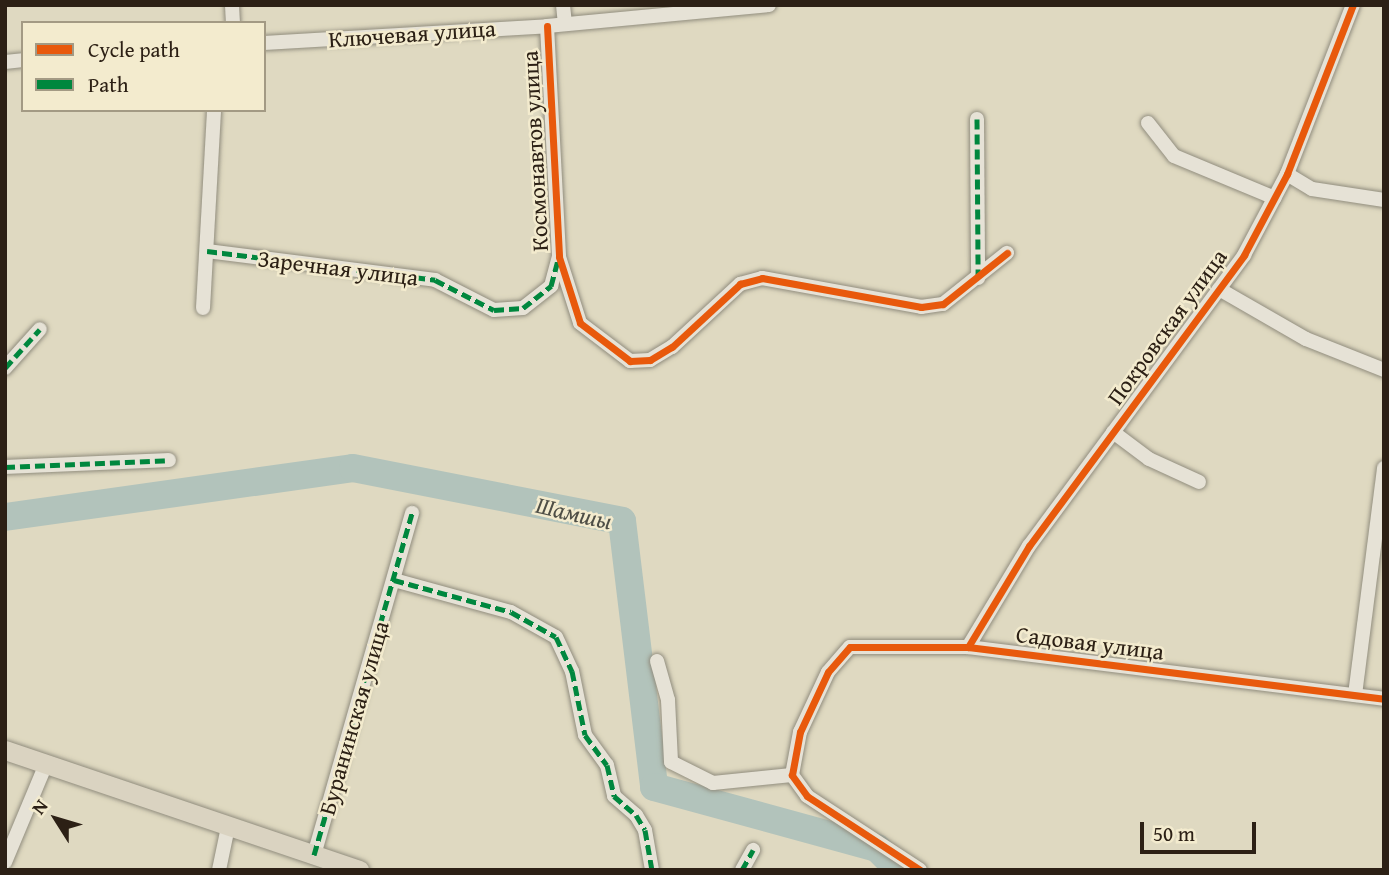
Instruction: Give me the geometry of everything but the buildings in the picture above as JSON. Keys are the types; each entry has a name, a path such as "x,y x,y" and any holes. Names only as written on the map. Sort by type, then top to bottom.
{"main road":[{"path":"10,749 228,827 359,870"}],"street":[{"path":"563,5 565,23"},
{"name":"Ключевая улица","path":"266,43 547,26 769,5"},
{"name":"Покровская улица","path":"968,648 1030,546 1244,255 1287,174 1353,5"},
{"name":"Космонавтов улица","path":"547,26 559,257 580,323 630,361 650,360 672,347 722,297 740,284 762,278 921,307 943,304 978,278"},
{"path":"203,308 214,112"},
{"path":"977,119 978,278"},
{"path":"1148,123 1174,156 1275,198"},
{"path":"1287,174 1312,189 1384,200"},
{"name":"Заречная улица","path":"207,251 436,280 494,310 523,308 551,286 559,257"},
{"path":"978,278 1007,253"},
{"path":"1219,289 1306,339 1384,370"},
{"path":"5,368 40,329"},
{"path":"1113,432 1149,459 1199,482"},
{"path":"5,467 169,460"},
{"path":"1354,695 1384,468"},
{"name":"Буранинская улица","path":"314,855 412,513"},
{"path":"394,580 511,612 556,637 572,671 585,735 607,765 614,796 636,815 645,830 652,870"},
{"name":"Садовая улица","path":"792,775 800,732 828,672 850,647 968,648 1384,699"},
{"path":"657,661 668,700 671,762 713,783 792,775 807,796 920,870"},
{"path":"5,862 47,764"},
{"path":"219,870 228,827"},
{"path":"742,870 753,850"}],"waterway":[{"name":"Шамшы","path":"5,517 353,468 622,521 654,787 877,848 899,870"}],"marked path":[{"path":"977,119 978,278"},
{"path":"207,251 435,280 494,310 523,308 551,286 558,259"},
{"path":"5,368 40,329"},
{"path":"5,467 169,460"},
{"path":"314,855 412,513"},
{"path":"394,580 511,612 556,637 572,671 585,735 607,765 614,796 636,815 645,830 652,870"},
{"path":"742,870 753,850"}],"cycle path":[{"path":"968,647 1029,546 1244,255 1287,174 1353,5"},
{"path":"547,26 559,257 580,323 630,361 650,360 672,347 740,284 762,278 921,307 943,304 1007,253"},
{"path":"920,870 807,796 792,775 800,732 828,672 850,647 968,647 1384,699"}]}
